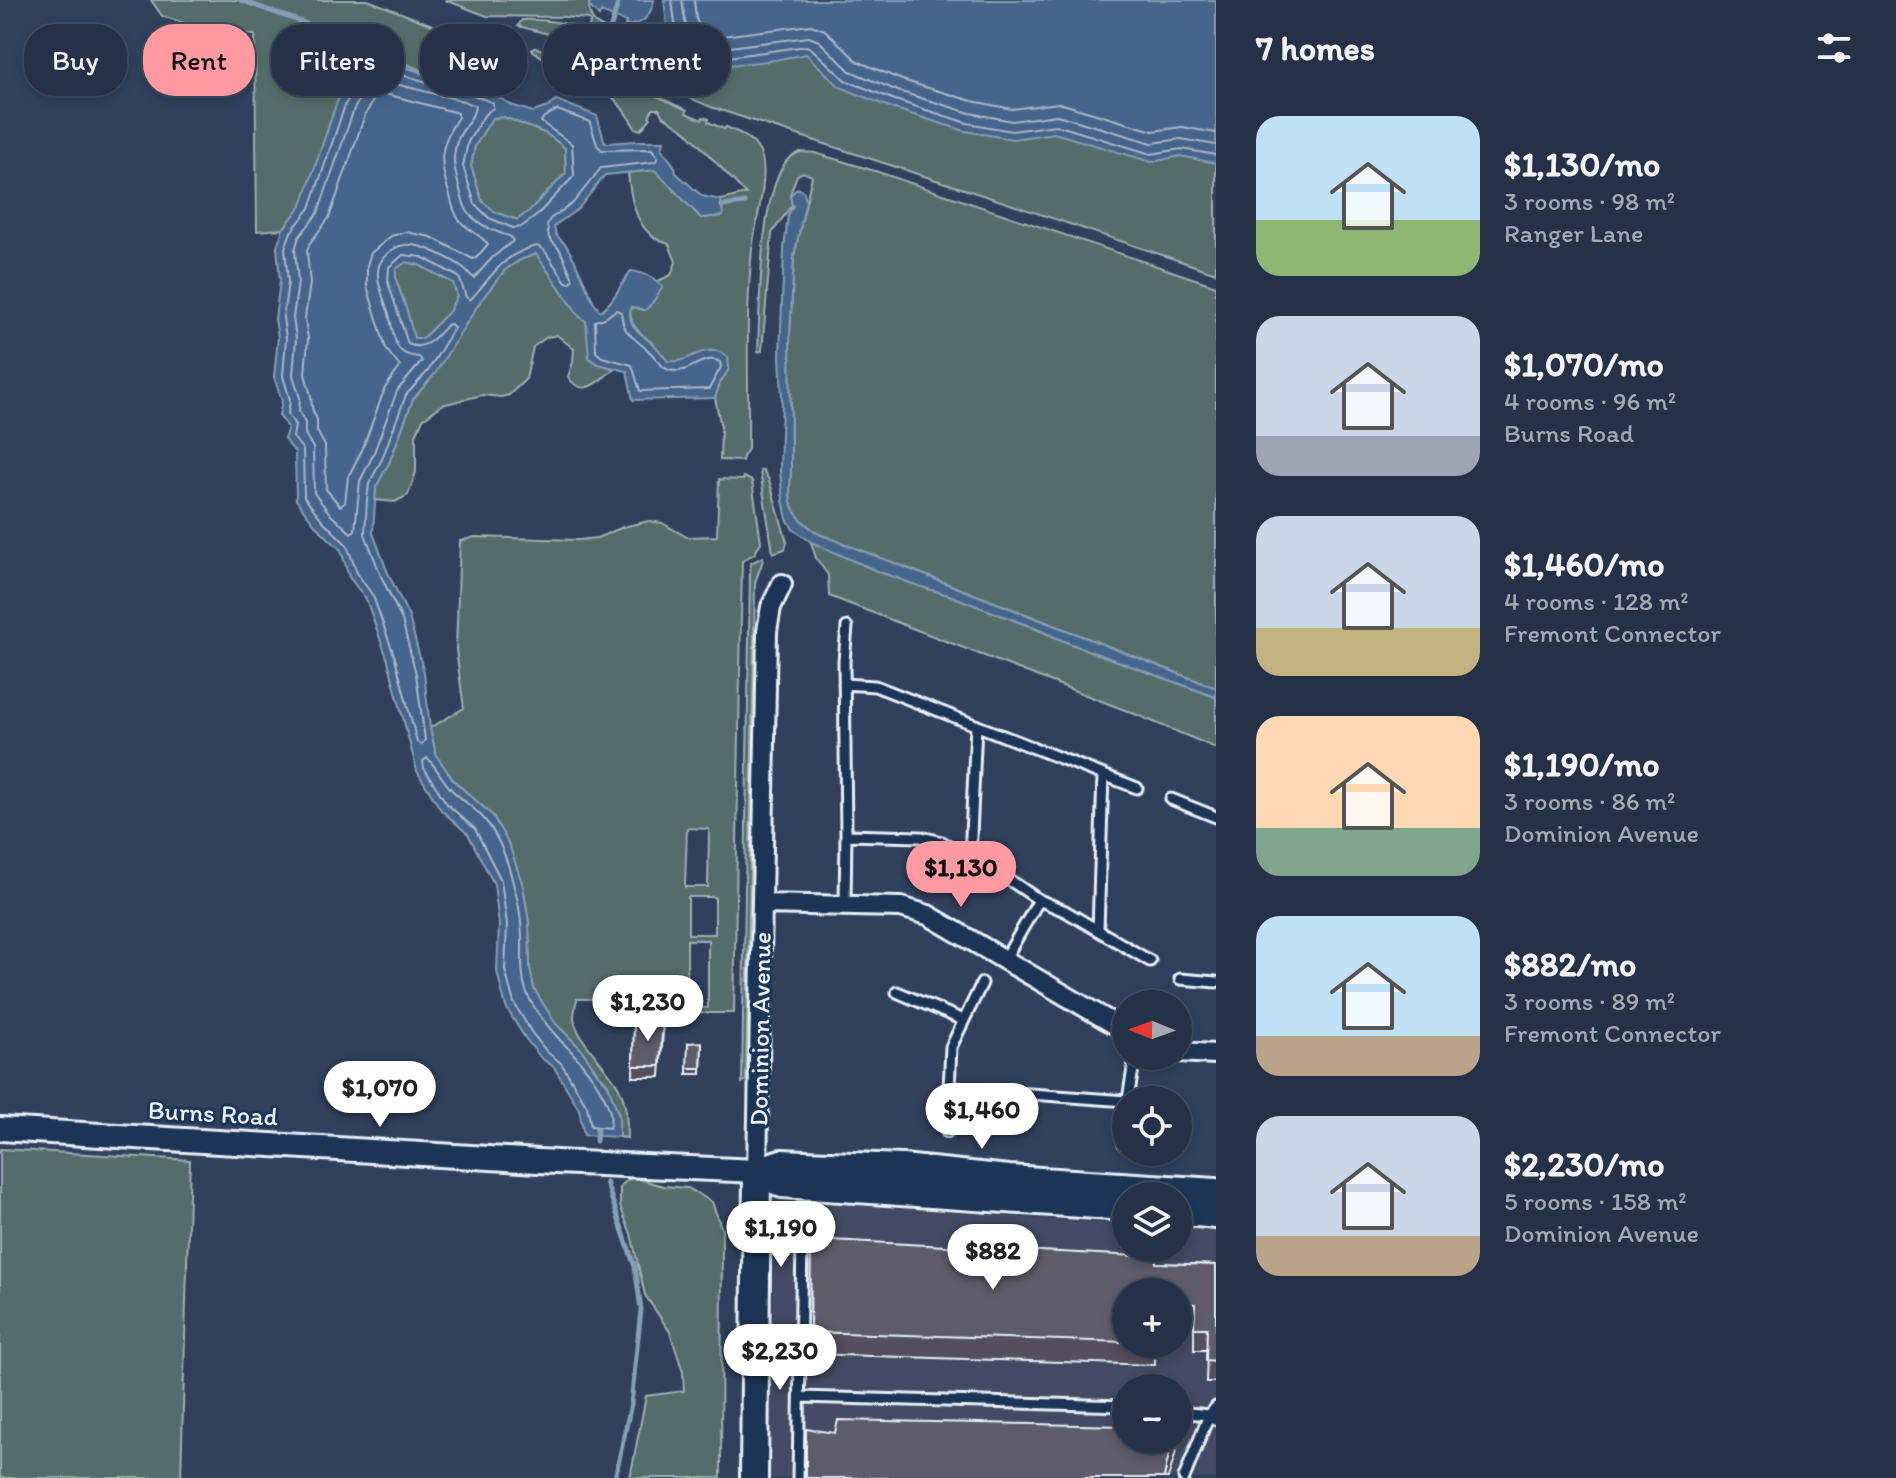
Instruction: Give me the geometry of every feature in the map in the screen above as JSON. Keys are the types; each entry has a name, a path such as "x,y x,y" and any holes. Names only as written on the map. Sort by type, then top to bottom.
{"main road":[{"path":"757,1171 781,1163 1216,1192"},
{"path":"757,1171 782,1184 1112,1206"},
{"name":"Dominion Avenue","path":"754,1478 757,1171"},
{"path":"1192,1212 1216,1215"}],"street":[{"name":"Dominion Avenue","path":"757,1171 767,631 771,607 782,584"},
{"path":"762,904 901,907 915,910 1112,1023"},
{"path":"1192,1053 1216,1054"},
{"name":"Burns Road","path":"0,1129 757,1171"}],"lane":[{"path":"845,905 844,684 847,627"},
{"path":"844,684 875,686 1137,788"},
{"path":"970,858 976,725"},
{"path":"1098,930 1103,775"},
{"path":"1171,799 1216,817"},
{"path":"846,835 928,838 942,842 1150,961"},
{"path":"1005,959 1039,900"},
{"path":"1180,979 1216,982"},
{"path":"947,1132 951,1047 982,983"},
{"path":"897,992 963,1020"},
{"path":"948,1088 1112,1099"},
{"path":"798,1478 802,1242 834,1244"},
{"path":"800,1397 1112,1406"},
{"path":"1184,1478 1214,1414 1192,1413"}],"shaded area":[{"path":"799,1201 1112,1224 1112,1262 1192,1262 1192,1229 1216,1231 1216,1478 770,1478 774,1227 783,1209"}],"green space":[{"path":"151,0 368,0 430,24 420,24 420,72 404,67 404,24 271,24 271,96 341,96 302,205 283,229 257,231 255,24 187,24 162,16"},
{"path":"445,0 590,0 590,15 596,24 590,24 588,19 565,17 487,16"},
{"path":"1216,0 1216,273 686,96 730,96 730,64 774,54"},
{"path":"522,20 568,24 543,24 543,33 527,28 527,24 519,24"},
{"path":"532,50 543,50 543,58"},
{"path":"611,96 656,96 687,110 686,113 702,120 703,117 709,119 708,122 737,132 748,138 760,152 763,178 752,250 749,299 748,449 742,461 720,460 721,427 715,398 729,369 695,355 678,363 667,361 658,348 636,329 631,319 631,307 648,308 662,288 658,281 671,275 676,262 669,244 645,229 637,215 628,173 655,170 701,218 722,216 721,200 746,194 687,132 662,115 659,109 653,109 651,118 641,130 635,128"},
{"path":"504,117 547,134 565,148 566,173 517,220 495,212 482,201 471,166 475,146 492,118"},
{"path":"800,152 815,153 875,171 1216,286 1216,688 819,534 797,515 790,493 790,334 794,256 812,176 803,172 797,175 790,195 792,205 772,233 762,351 758,352 762,254 770,202 785,163"},
{"path":"537,254 580,317 586,321 592,357 615,369 591,386 580,387 568,377 574,349 557,335 547,337 533,347 526,379 509,395 482,395 442,405 423,419 416,435 416,472 408,495 395,502 375,500 376,487 389,463 413,399 434,375 481,300 505,270"},
{"path":"405,262 419,265 454,283 457,296 449,312 423,338 414,339 396,280 396,269"},
{"path":"763,470 769,480 787,542 785,549 773,553 760,471"},
{"path":"743,477 752,481 761,542 755,553 742,561 734,1013 682,1013 680,998 577,999 576,1027 614,1080 624,1100 627,1138 619,1137 619,1116 607,1083 581,1049 555,1023 534,989 523,886 493,816 454,781 436,755 430,728 464,708 456,650 460,541 475,537 579,540 597,538 649,521 662,523 687,537 717,536 719,479 743,480","holes":["687,828 709,829 708,887 685,887","688,897 715,897 715,934 688,934","687,940 708,940 708,1008 687,1007"]},
{"path":"811,542 877,571 949,595 1216,697 1216,748 829,596 828,575 816,558"},
{"path":"763,557 755,584 746,1080 742,1083 750,572 751,563"},
{"path":"0,1149 190,1160 181,1478 0,1478"},
{"path":"632,1177 663,1186 688,1188 712,1202 722,1230 721,1478 630,1478 646,1396 684,1391 683,1372 670,1332 645,1295 631,1234 620,1206 620,1186"}],"water":[{"path":"590,0 654,0 645,19 637,24 626,24 601,12 599,16 589,6"},
{"path":"664,0 1216,0 1216,163 1180,156 1152,162 1054,133 1012,139 965,131 892,108 840,87 806,54 730,65 730,24 667,24"},
{"path":"404,67 420,72 420,96 497,96 511,105 533,112 548,107 556,100 597,116 605,143 664,141 662,149 676,173 702,196 721,200 723,216 701,218 655,170 605,175 578,209 554,226 556,235 566,245 600,311 631,271 649,276 663,287 645,310 631,307 633,325 668,361 709,351 728,357 729,369 715,398 633,400 627,371 598,364 589,358 586,321 580,317 536,254 505,270 481,300 434,375 413,399 389,463 376,487 373,533 409,617 424,673 436,755 454,781 493,816 510,847 523,886 534,989 555,1023 581,1049 607,1083 619,1116 619,1137 584,1135 579,1109 554,1067 541,1058 525,1038 506,1007 497,972 499,925 494,884 468,834 441,810 417,771 388,661 366,599 349,577 341,550 317,527 296,500 295,452 284,439 288,427 279,416 282,401 274,377 278,337 275,319 280,281 277,247 283,229 302,205 340,96 404,96","holes":["504,117 547,134 565,148 566,173 517,220 495,212 482,201 471,166 475,146 492,118","406,262 419,265 453,283 457,296 449,312 423,338 414,338 396,280 396,269"]},
{"path":"798,188 804,192 806,201 794,256 790,334 790,493 797,515 819,534 1216,688 1216,697 949,595 877,571 811,542 793,529 787,519 780,472 780,355 784,249 788,215 793,206 790,195"}],"building":[{"path":"634,1020 663,1020 660,1066 633,1066"},
{"path":"702,1042 701,1068 687,1068 688,1043"},
{"path":"811,1239 1112,1255 1112,1262 1216,1265 1216,1361 1206,1360 1207,1328 1194,1328 1192,1278 1112,1278 1112,1342 810,1332"},
{"path":"838,1420 1112,1426 1112,1454 1169,1454 1164,1478 806,1478 806,1429 835,1433"}],"waterway":[{"path":"240,0 324,30 420,71"},
{"path":"612,24 619,0"},
{"path":"722,206 745,203"},
{"path":"596,1141 597,1129"},
{"path":"606,1182 635,1267 641,1309 631,1404 615,1478"}]}
